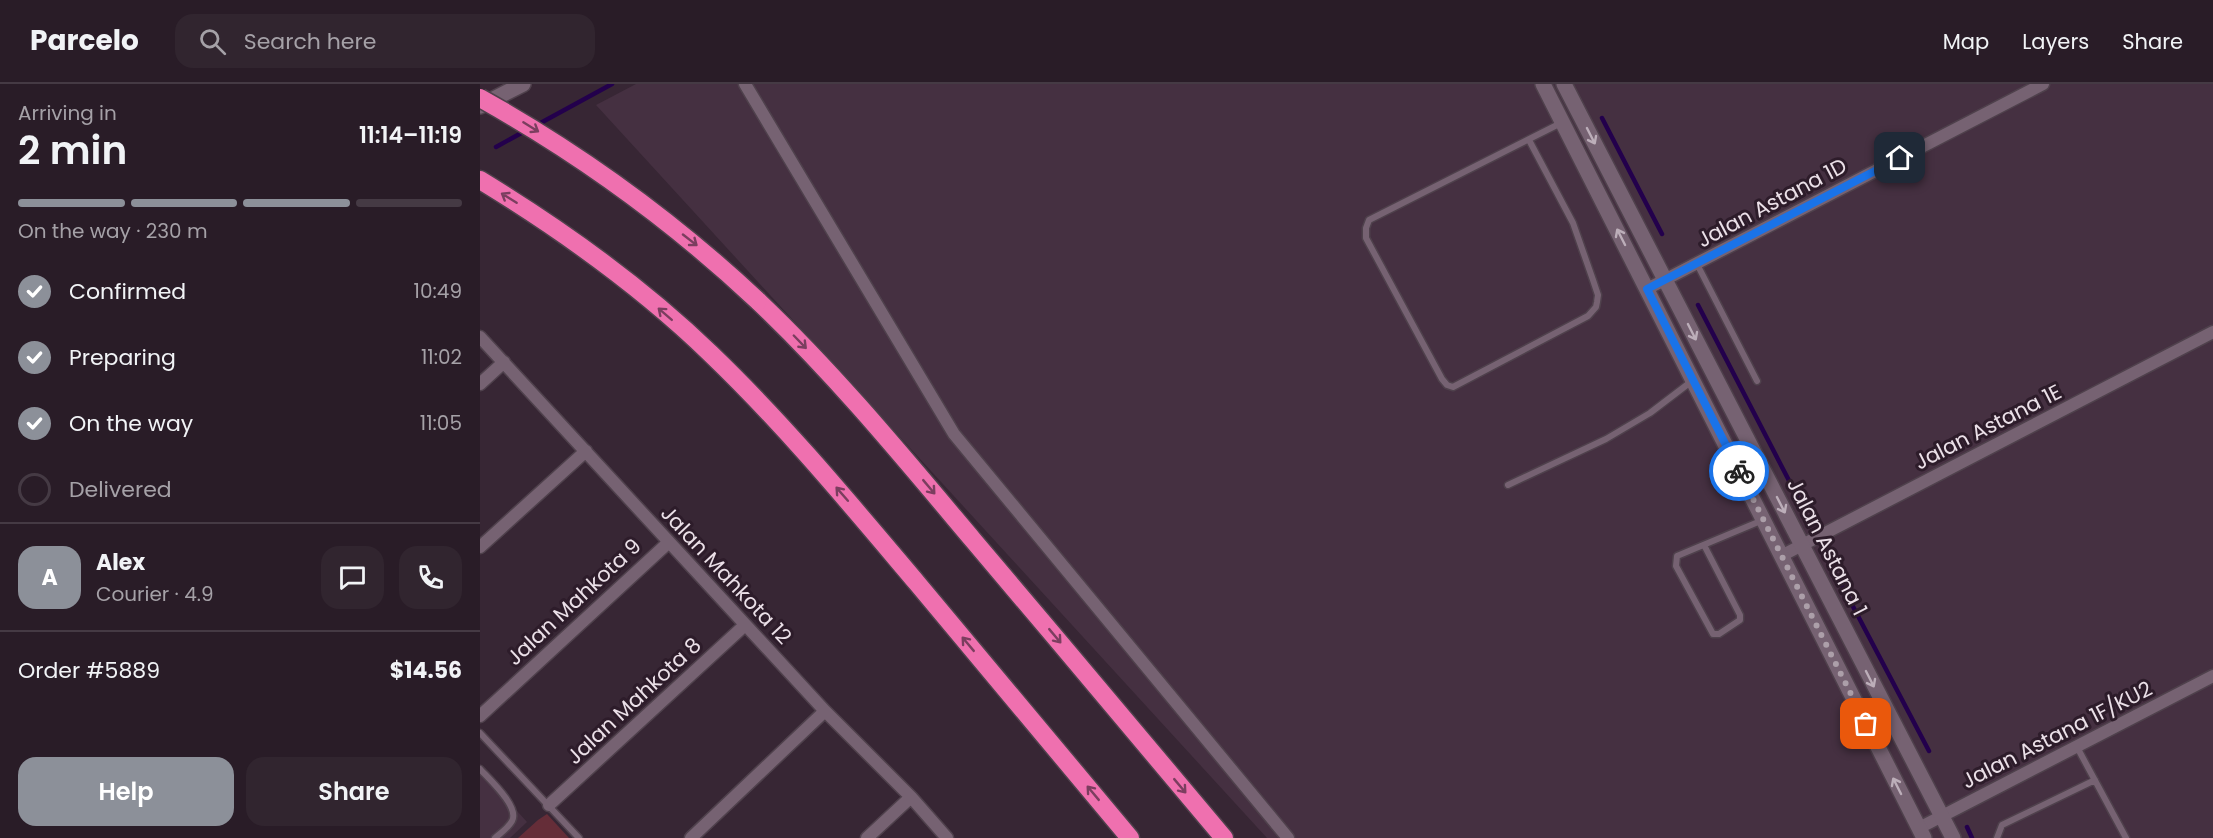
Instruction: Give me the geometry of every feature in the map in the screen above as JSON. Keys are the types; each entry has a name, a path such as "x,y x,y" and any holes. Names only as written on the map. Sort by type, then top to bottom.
{"highway":[{"path":"480,98 572,153 662,218 712,258 758,301 815,358 899,452 1224,838"},
{"path":"480,180 617,273 710,352 778,422 843,495 1130,838"}],"street":[{"path":"480,106 523,84"},
{"path":"745,84 954,434 1288,838"},
{"name":"Jalan Astana 1D","path":"1647,289 2043,84"},
{"path":"1568,85 1546,90 1921,833"},
{"name":"Jalan Astana 1","path":"1568,85 1665,280 1953,838"},
{"name":"Jalan Astana 1E","path":"1781,556 2213,332"},
{"name":"Jalan Mahkota 12","path":"480,337 825,711 911,797 947,838"},
{"path":"480,384 504,362"},
{"path":"480,547 586,451"},
{"name":"Jalan Mahkota 9","path":"480,716 669,542"},
{"name":"Jalan Mahkota 8","path":"549,805 745,625"},
{"name":"Jalan Astana 1F/KU2","path":"1921,833 1942,817 2213,676"},
{"path":"691,838 825,711"},
{"path":"867,838 911,797"}],"lane":[{"path":"1529,140 1573,224 1598,294 1596,308 1588,316 1453,387 1447,385 1442,379 1366,238 1369,220 1529,140 1563,123"},
{"path":"1697,264 1757,381"},
{"path":"1508,485 1606,439 1650,413 1693,381"},
{"path":"1704,545 1740,615 1740,620 1719,634 1713,634 1676,566 1677,556 1763,519"},
{"path":"480,734 579,838"},
{"path":"2077,747 2126,838"},
{"path":"480,770 507,800 514,812 513,820 495,838"},
{"path":"1997,838 2002,825 2095,780"}],"shaded area":[{"path":"636,84 2213,84 2213,838 1267,838 596,105"},
{"path":"480,770 527,822 510,838 480,838"},
{"path":"547,814 569,838 518,838 538,820"}],"waterway":[{"path":"535,126 612,84"},
{"path":"1602,118 1662,234"},
{"path":"496,147 525,131"},
{"path":"1698,305 1797,496"},
{"path":"1838,578 1929,751"},
{"path":"1967,827 1972,838"}],"way so far":[{"path":"1739,471 1866,724"}],"route":[{"path":"1739,471 1647,289 1900,158"}]}
